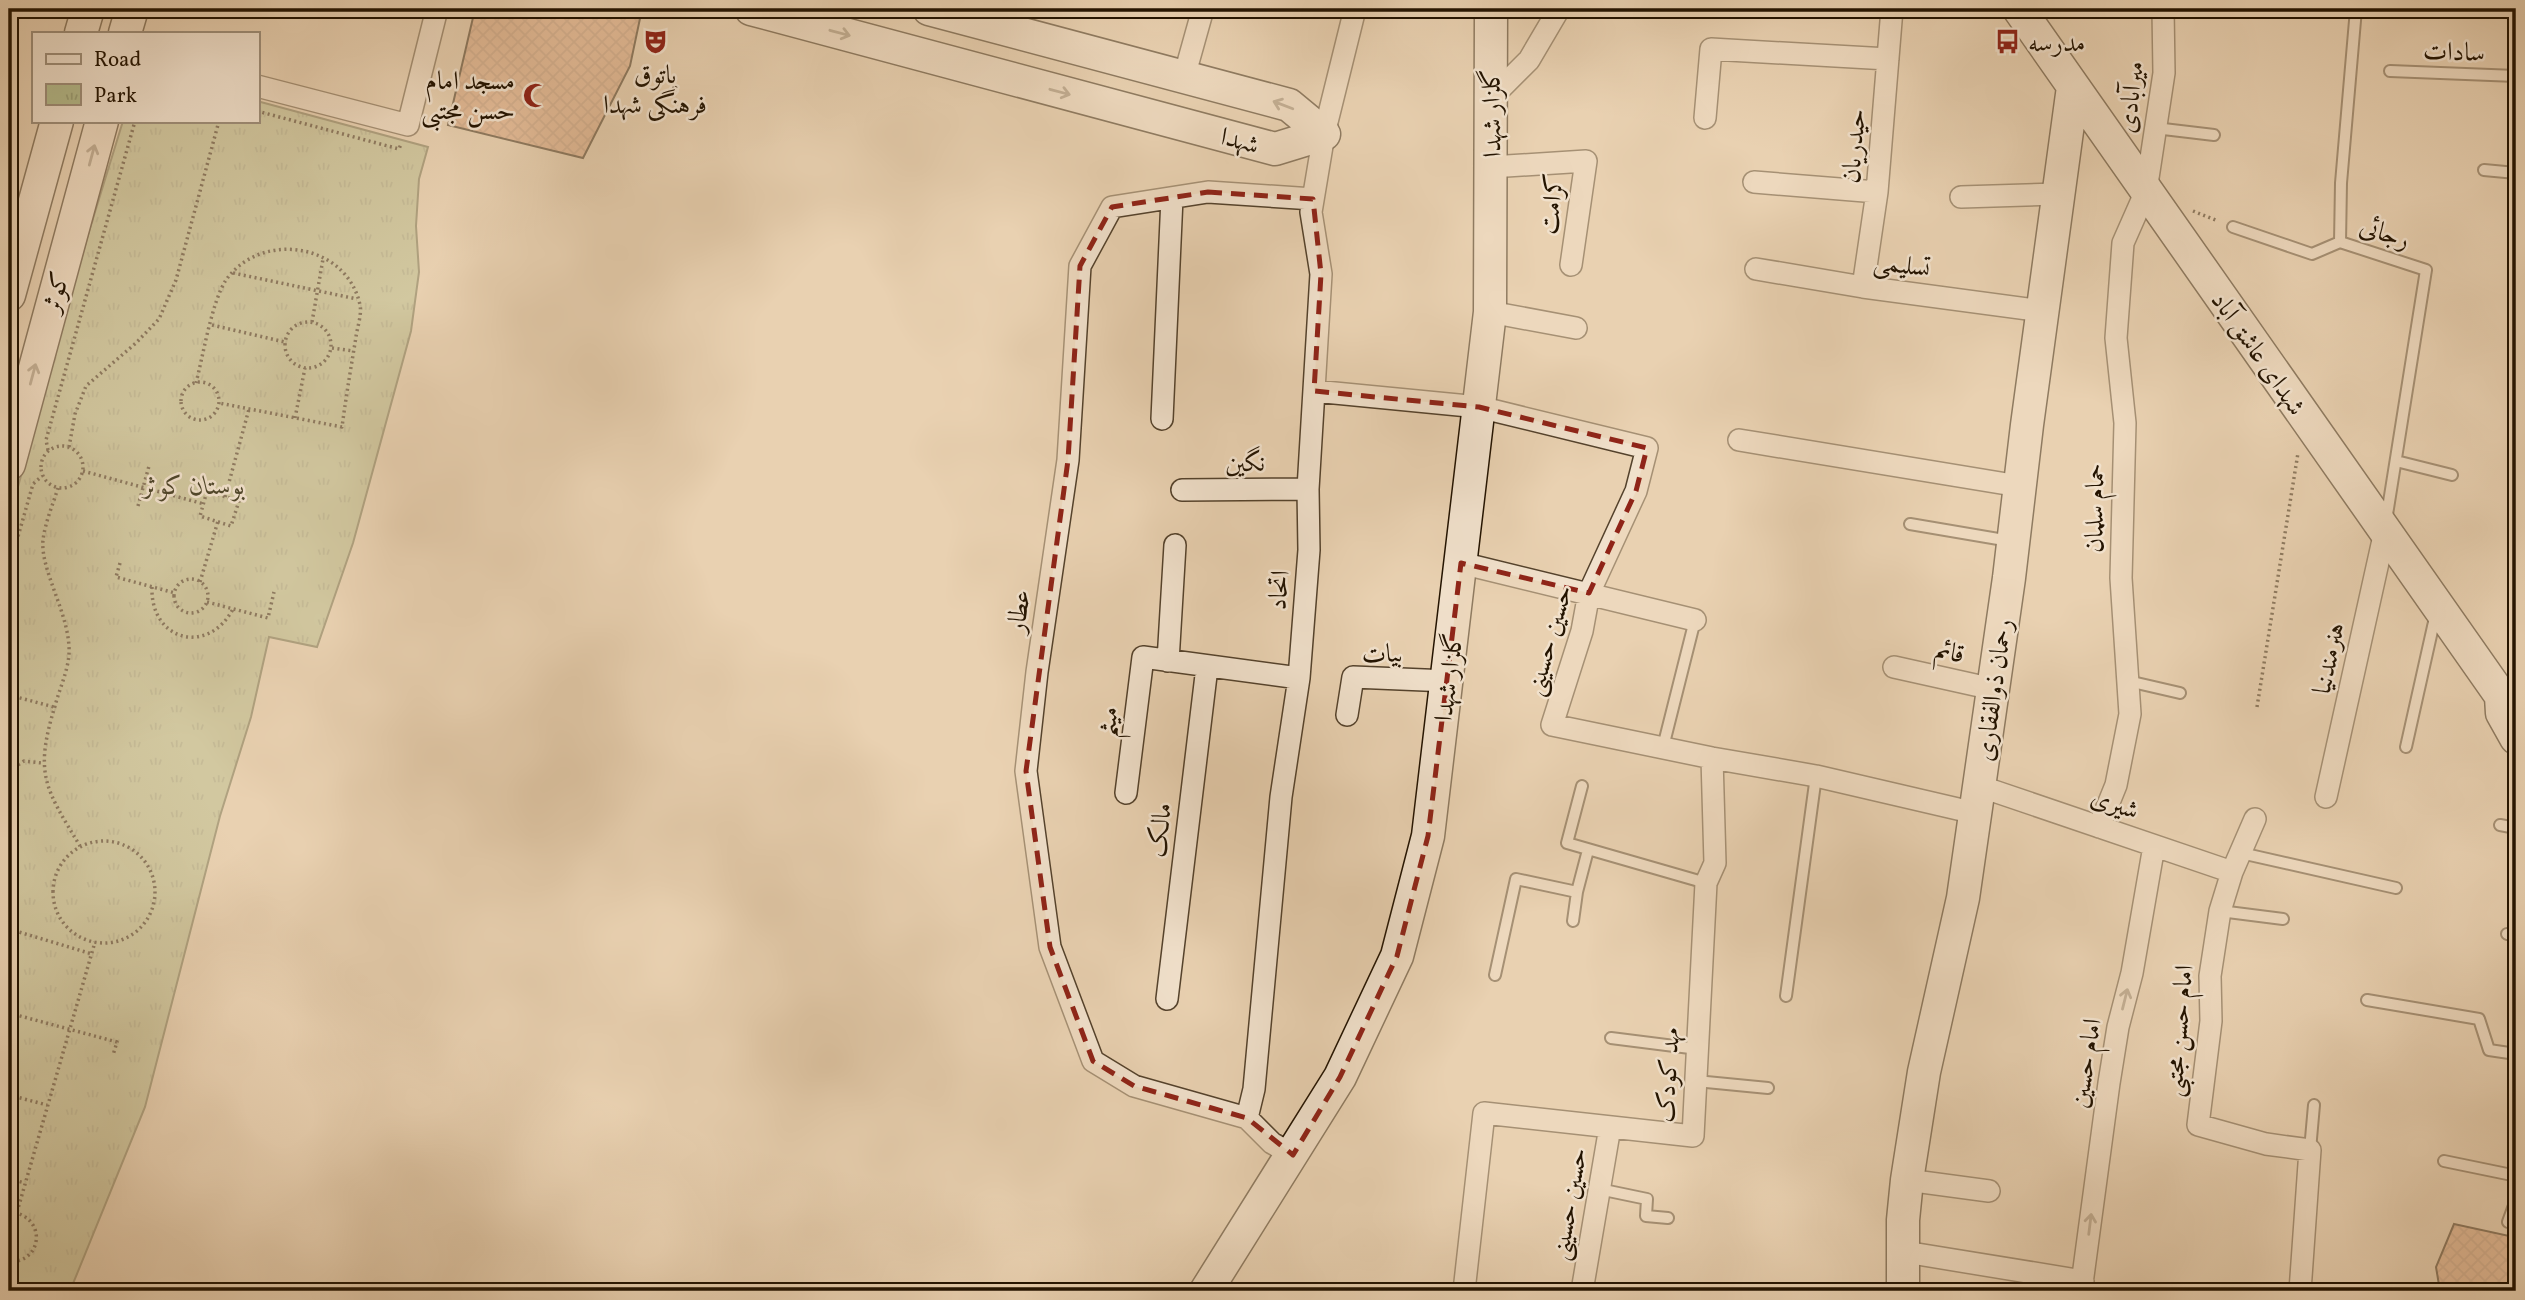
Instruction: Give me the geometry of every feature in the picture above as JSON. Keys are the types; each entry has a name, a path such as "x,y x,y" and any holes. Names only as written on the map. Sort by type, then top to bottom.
{"street":[{"path":"81,32 88,9"},
{"path":"125,32 132,9"},
{"path":"259,87 408,125 437,9"},
{"name":"شهدا","path":"751,9 1275,149 1324,134"},
{"name":"شهدا","path":"931,9 1289,105 1324,134"},
{"path":"1184,77 1203,9"},
{"name":"اتحاد","path":"1247,1118 1254,1089 1280,797 1298,678 1309,550 1308,489 1321,274 1311,212 1324,134 1355,9"},
{"name":"گلزار شهدا","path":"1206,1291 1340,1077 1397,956 1428,836 1490,312 1490,9"},
{"path":"1490,99 1529,60 1559,9"},
{"name":"حیدریان","path":"1863,287 1877,192 1892,9"},
{"name":"شهدای عاشق آباد","path":"2019,9 2438,606 2509,699 2502,713 2516,738"},
{"name":"میرآبادی","path":"2146,191 2164,73 2163,9"},
{"path":"1704,118 1712,49 1888,59"},
{"name":"رحمان ذوالفقاری","path":"1903,1291 1903,1220 1907,1180 1924,1072 1963,898 2073,86"},
{"name":"کوثر","path":"9,295 57,122"},
{"name":"کوثر","path":"9,464 102,122"},
{"name":"کرامت","path":"1492,167 1586,161 1571,264"},
{"path":"1754,182 1877,192"},
{"name":"حمام سلمان","path":"2099,827 2116,785 2130,714 2121,578 2124,423 2116,338 2123,243 2146,191"},
{"name":"عطار","path":"1247,1118 1134,1086 1093,1061 1050,947 1026,771 1037,671 1068,460 1080,266 1112,207 1208,192 1313,199"},
{"path":"1961,197 2058,194"},
{"path":"1162,419 1172,198"},
{"name":"تسلیمی","path":"1756,269 1863,287 2042,311"},
{"path":"1490,312 1576,328"},
{"path":"1314,391 1479,407"},
{"name":"حسین حسینی","path":"1479,407 1647,448 1636,491 1589,593 1582,631 1552,725 1712,758 1977,800"},
{"path":"1740,440 2020,486"},
{"name":"نگین","path":"1182,490 1308,489"},
{"name":"هنرمندنیا","path":"2326,797 2385,531"},
{"path":"1175,545 1168,661 1298,678"},
{"path":"1461,563 1695,620"},
{"name":"میثم","path":"1126,793 1143,657 1168,661"},
{"name":"مالک","path":"1167,999 1207,667"},
{"name":"قائم","path":"1894,667 1993,689"},
{"name":"بیات","path":"1347,715 1353,677 1448,681"},
{"name":"مهد کودک","path":"1464,1291 1484,1113 1693,1136 1706,883 1716,863 1712,758"},
{"name":"شیری","path":"1977,800 2099,827 2154,846 2236,863"},
{"name":"امام حسن مجتبی","path":"2255,819 2236,863 2220,911 2210,976 2211,1021 2198,1125 2266,1144 2310,1150"},
{"name":"امام حسین","path":"2082,1286 2118,1027 2132,973 2154,846"},
{"path":"1247,1118 1272,1143 1293,1155"},
{"name":"حسین حسینی","path":"1582,1291 1610,1127"},
{"path":"2300,1291 2310,1150"},
{"path":"1907,1180 1989,1191"},
{"path":"1905,1252 2082,1286"}],"lane":[{"name":"رجائی","path":"2356,9 2340,242 2426,270 2385,531"},
{"name":"سادات","path":"2389,71 2516,76"},
{"path":"2155,128 2214,135"},
{"path":"2484,170 2516,173"},
{"path":"2233,227 2312,254 2340,242"},
{"path":"2396,461 2452,475"},
{"path":"1910,524 2013,541"},
{"path":"2406,747 2438,606"},
{"path":"1663,747 1695,620"},
{"path":"2128,681 2180,693"},
{"path":"1786,996 1816,776"},
{"path":"1582,786 1567,843 1706,883"},
{"path":"2500,825 2516,828"},
{"path":"1573,921 1588,850"},
{"path":"2236,863 2396,888"},
{"path":"1495,975 1516,879 1577,892"},
{"path":"2220,911 2283,919"},
{"path":"2367,1000 2479,1019 2489,1050 2516,1054"},
{"path":"1611,1038 1698,1049"},
{"path":"1696,1081 1768,1088"},
{"path":"2310,1150 2314,1105"},
{"path":"2444,1161 2512,1175 2516,1173"},
{"path":"1599,1189 1647,1199 1646,1216 1668,1218"},
{"path":"2508,1222 2516,1200"}],"path":[{"path":"48,450 46,440 135,122"},
{"path":"69,447 75,414 86,386 136,343 159,319 176,280 219,122"},
{"path":"196,383 214,310 232,273 253,256 275,249 292,248 330,260 346,275 360,307 342,427 219,403"},
{"path":"312,322 323,258"},
{"path":"232,273 357,299"},
{"path":"312,322 328,332 330,355 319,366 305,368 292,362 287,356 285,342 293,327 312,322"},
{"path":"211,325 285,342"},
{"path":"331,348 354,351"},
{"path":"295,418 305,368"},
{"path":"196,383 212,387 219,397 214,414 209,418 196,420 182,407 181,401 186,389 196,383"},
{"path":"225,497 249,409"},
{"path":"2257,707 2304,416"},
{"path":"54,446 69,447 80,456 83,471 76,482 64,488 51,486 42,476 40,463 54,446"},
{"path":"138,506 149,466"},
{"path":"83,471 204,504"},
{"path":"9,568 33,484 42,476"},
{"path":"58,488 43,541 48,567 66,623 69,655 46,734 43,763 51,797 80,846"},
{"path":"207,491 225,497 239,501 231,526 200,516 207,491"},
{"path":"200,583 218,522"},
{"path":"120,563 116,577 175,593"},
{"path":"195,580 200,583 207,591 205,607 195,613 184,612 176,604 175,593 184,581 195,580"},
{"path":"152,587 156,615 164,626 189,638 203,637 216,631 227,622 233,610"},
{"path":"207,602 268,618 274,592"},
{"path":"9,695 54,707"},
{"path":"9,771 24,761 43,763"},
{"path":"96,841 129,846 142,857 151,872 155,888 153,905 146,920 135,933 119,940 95,942 71,932 60,919 54,904 53,887 57,870 66,856 80,846 96,841"},
{"path":"9,929 92,954"},
{"path":"17,1212 95,942"},
{"path":"9,1013 117,1041 113,1055"},
{"path":"9,1095 48,1105"},
{"path":"9,1179 25,1183"},
{"path":"9,1212 24,1215 35,1227 36,1243 28,1257 9,1262"}],"highlighted area":[{"path":"1208,192 1313,199 1321,274 1314,391 1479,407 1647,448 1636,491 1589,593 1461,563 1428,836 1397,956 1340,1077 1293,1155 1247,1118 1134,1086 1093,1061 1050,947 1026,771 1068,460 1080,266 1112,207"}],"green space":[{"name":"بوستان کوثر","path":"259,102 428,147 419,179 416,226 419,272 411,331 353,543 317,647 269,637 251,717 220,816 145,1107 70,1291 9,1291 9,519 87,238 123,122 259,122"}],"building":[{"name":"مسجد امام حسن مجتبی","path":"475,9 642,9 630,66 583,158 448,125"},
{"path":"2454,1224 2514,1237 2516,1291 2440,1291 2436,1267"}],"place":[{"name":"پاتوق فرهنگی شهدا","path":"655,42"},
{"name":"مدرسه","path":"2008,42"},
{"name":"مسجد امام حسن مجتبی","path":"535,95"}]}
